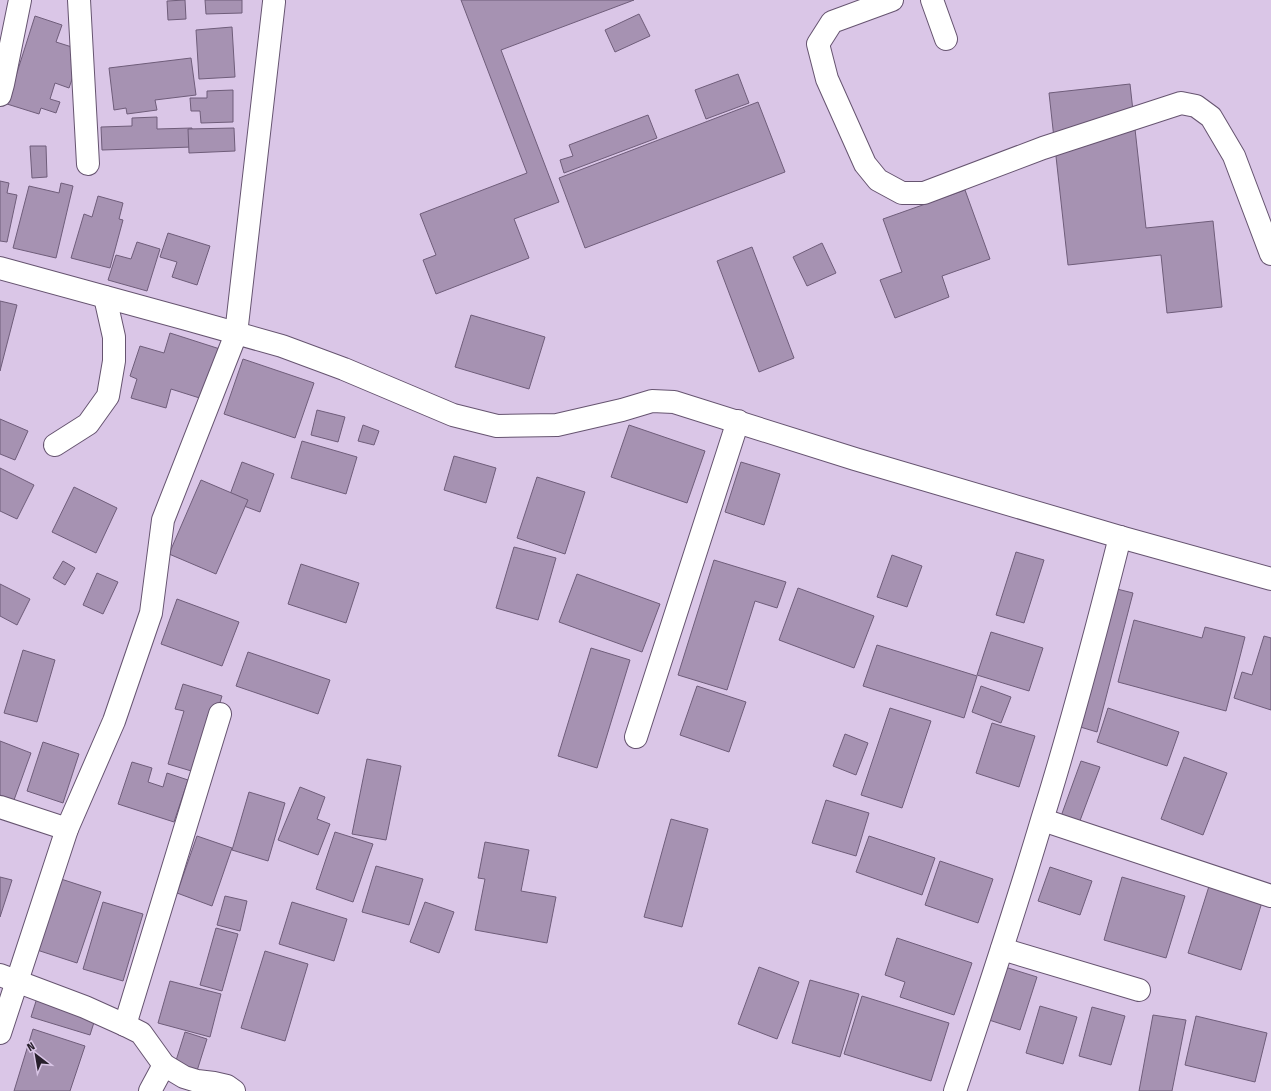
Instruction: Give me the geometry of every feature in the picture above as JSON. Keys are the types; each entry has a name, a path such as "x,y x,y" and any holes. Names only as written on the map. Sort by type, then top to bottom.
{"street":[{"path":"0,95 20,0"},
{"path":"79,0 88,164"},
{"path":"892,0 832,22 818,44 827,79 865,164 878,180 902,193 924,193 1043,148 1181,103 1196,106 1211,117 1234,156 1271,254"},
{"path":"932,0 946,39"},
{"path":"0,1033 9,978 67,829 114,721 150,613 163,520 236,334 274,2"},
{"path":"0,268 186,318 236,334 282,346 344,369 452,415 497,426 557,425 622,410 652,401 674,402 855,459 1120,537 1271,579"},
{"path":"55,445 88,424 108,396 114,361 114,337 105,297"},
{"path":"636,737 738,421"},
{"path":"955,1091 1002,950 1042,820 1090,654 1120,537"},
{"path":"125,1025 220,714"},
{"path":"0,807 67,829"},
{"path":"1042,820 1271,896"},
{"path":"1002,950 1139,990"},
{"path":"9,978 85,1007 141,1033 164,1065 184,1077 197,1081 227,1086 234,1091"},
{"path":"150,1091 164,1065"}],"building":[{"path":"185,0 186,19 168,20 167,1"},
{"path":"205,0 242,0 242,13 206,14"},
{"path":"461,0 634,0 501,50 559,202 514,219 529,258 436,294 423,260 436,255 420,214 527,173"},
{"path":"639,14 650,36 615,52 605,30"},
{"path":"35,16 62,25 56,42 75,48 71,60 78,62 69,88 55,83 50,99 60,102 56,113 41,108 39,114 7,104"},
{"path":"232,27 235,77 199,79 196,30"},
{"path":"191,58 196,95 155,100 157,110 127,114 126,108 114,110 109,68"},
{"path":"738,74 749,103 706,119 695,90"},
{"path":"1130,84 1146,228 1213,221 1222,307 1167,313 1161,255 1068,265 1049,93"},
{"path":"233,90 233,122 201,123 200,111 191,111 190,98 207,98 207,91"},
{"path":"758,102 785,172 585,248 559,178"},
{"path":"648,115 657,138 564,173 560,160 573,156 569,145"},
{"path":"157,117 157,129 192,128 192,147 102,150 101,127 132,126 132,118"},
{"path":"234,128 235,151 189,153 188,129"},
{"path":"30,146 46,146 47,177 32,178"},
{"path":"0,181 9,183 7,193 17,195 7,242 0,241"},
{"path":"61,183 73,186 56,258 13,248 29,186 59,193"},
{"path":"965,190 990,259 942,276 949,297 895,318 880,280 902,272 883,219"},
{"path":"98,196 123,203 119,219 123,220 110,268 71,258 84,214 92,217"},
{"path":"168,233 210,246 197,285 172,277 177,262 160,257"},
{"path":"137,242 160,249 147,291 108,280 116,255 131,259"},
{"path":"822,243 836,273 807,286 793,257"},
{"path":"752,247 794,358 759,372 717,261"},
{"path":"0,301 17,305 0,371"},
{"path":"471,315 545,337 529,389 455,367"},
{"path":"170,333 223,350 206,400 171,389 166,408 131,398 137,379 130,376 140,346 164,353"},
{"path":"243,359 314,383 295,438 224,414"},
{"path":"317,410 345,417 338,442 311,435"},
{"path":"0,419 28,431 15,460 0,454"},
{"path":"363,425 379,431 374,445 358,441"},
{"path":"629,425 705,451 687,503 611,477"},
{"path":"302,441 357,457 346,494 291,478"},
{"path":"454,456 496,468 486,503 444,490"},
{"path":"242,462 274,474 260,512 228,500"},
{"path":"741,462 780,474 764,525 725,512"},
{"path":"0,468 34,485 17,519 0,511"},
{"path":"537,477 585,492 565,554 517,538"},
{"path":"201,480 248,500 216,574 169,554"},
{"path":"74,487 117,508 96,553 52,532"},
{"path":"514,547 556,558 538,620 496,608"},
{"path":"1016,552 1044,560 1024,623 996,615"},
{"path":"892,555 922,566 907,607 877,597"},
{"path":"714,560 786,582 777,608 755,601 727,690 678,675"},
{"path":"63,561 75,568 65,585 53,578"},
{"path":"301,564 359,583 346,623 288,604"},
{"path":"97,573 118,582 103,614 83,605"},
{"path":"577,574 660,604 642,652 559,622"},
{"path":"0,584 30,599 17,625 0,616"},
{"path":"798,588 874,616 854,668 779,640"},
{"path":"1113,588 1133,593 1097,732 1077,726"},
{"path":"177,599 239,622 222,666 161,644"},
{"path":"1134,620 1202,638 1205,627 1245,637 1226,711 1118,682"},
{"path":"991,632 1043,648 1029,691 977,675"},
{"path":"1264,636 1271,638 1271,710 1234,698 1242,672 1252,675"},
{"path":"877,645 977,676 964,718 863,686"},
{"path":"591,648 630,660 597,768 558,756"},
{"path":"23,650 55,660 37,722 4,713"},
{"path":"248,652 330,680 318,714 236,686"},
{"path":"183,684 222,696 198,773 168,764 184,711 175,709"},
{"path":"697,686 746,702 729,752 680,735"},
{"path":"981,686 1011,697 1001,723 972,712"},
{"path":"890,708 931,721 902,808 861,795"},
{"path":"1108,708 1179,732 1167,766 1097,742"},
{"path":"992,723 1035,736 1019,787 976,773"},
{"path":"845,734 868,743 856,775 833,766"},
{"path":"0,741 31,753 14,800 0,795"},
{"path":"43,742 79,754 63,803 27,791"},
{"path":"1184,757 1227,773 1203,835 1161,819"},
{"path":"367,759 401,766 386,840 352,834"},
{"path":"1081,761 1100,767 1078,826 1060,819"},
{"path":"132,762 152,768 148,782 163,787 167,773 188,780 174,822 118,804"},
{"path":"300,787 325,797 317,819 330,824 318,855 278,840"},
{"path":"249,792 285,803 268,861 232,850"},
{"path":"826,800 869,813 856,856 812,843"},
{"path":"671,819 708,829 682,927 644,917"},
{"path":"335,832 373,844 353,902 316,889"},
{"path":"197,836 232,848 212,906 177,893"},
{"path":"869,836 935,858 922,895 856,872"},
{"path":"485,842 529,850 521,891 556,897 547,943 475,930 485,879 478,878"},
{"path":"940,861 993,879 978,923 925,905"},
{"path":"376,866 423,879 409,925 362,912"},
{"path":"1050,867 1092,881 1080,915 1038,901"},
{"path":"0,877 12,880 0,917"},
{"path":"1122,877 1185,896 1166,958 1104,940"},
{"path":"61,879 101,892 77,963 37,950"},
{"path":"1210,883 1263,899 1241,970 1188,953"},
{"path":"225,896 247,901 240,931 217,925"},
{"path":"103,902 143,914 123,981 83,969"},
{"path":"292,902 347,919 334,961 279,944"},
{"path":"425,902 454,912 439,953 410,942"},
{"path":"216,928 238,934 222,991 200,985"},
{"path":"897,938 972,963 954,1015 900,997 905,982 885,975"},
{"path":"265,951 308,964 285,1041 241,1028"},
{"path":"759,967 799,982 777,1039 738,1024"},
{"path":"1005,967 1037,977 1020,1030 989,1020"},
{"path":"810,980 859,994 840,1057 792,1043"},
{"path":"170,981 221,994 210,1037 158,1023"},
{"path":"862,996 949,1023 931,1081 844,1054"},
{"path":"37,998 96,1016 90,1035 31,1017"},
{"path":"1040,1006 1077,1017 1063,1064 1026,1053"},
{"path":"1092,1007 1125,1016 1111,1065 1079,1056"},
{"path":"1153,1015 1186,1020 1172,1091 1139,1091"},
{"path":"1196,1016 1267,1033 1255,1082 1185,1065"},
{"path":"33,1029 85,1046 70,1091 14,1091"},
{"path":"185,1032 207,1039 196,1074 174,1067"}]}
